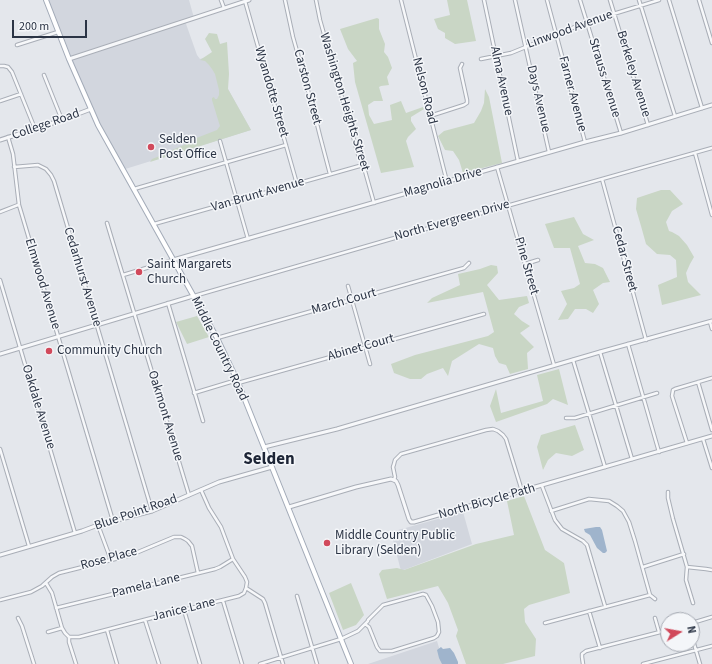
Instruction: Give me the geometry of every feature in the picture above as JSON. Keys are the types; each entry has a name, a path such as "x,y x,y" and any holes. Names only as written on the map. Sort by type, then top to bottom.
{"main road":[{"name":"Middle Country Road","path":"46,0 69,59 98,125 217,338 238,381 341,640 352,664"}],"street":[{"path":"222,0 224,8"},
{"name":"Carston Street","path":"285,0 293,37 330,174"},
{"name":"Washington Heights Street","path":"316,0 320,20 356,147 374,203"},
{"name":"Nelson Road","path":"401,0 447,182"},
{"name":"Alma Avenue","path":"484,0 518,162"},
{"name":"Days Avenue","path":"515,0 550,152"},
{"name":"Farner Avenue","path":"547,0 585,142"},
{"name":"Strauss Avenue","path":"580,0 621,133"},
{"name":"Berkeley Avenue","path":"610,0 648,125"},
{"path":"639,0 675,116"},
{"name":"Linwood Avenue","path":"481,59 526,47 587,22 659,0"},
{"path":"669,0 702,108"},
{"path":"699,0 712,43"},
{"path":"69,59 247,1"},
{"name":"Wyandotte Street","path":"247,1 298,184"},
{"path":"17,45 58,32"},
{"path":"430,116 464,105 466,103 467,100 460,68 462,64"},
{"path":"0,66 6,66 10,69 35,129"},
{"path":"44,75 62,120"},
{"path":"0,101 21,94"},
{"name":"Magnolia Drive","path":"173,260 621,133 712,105"},
{"name":"College Road","path":"0,140 91,110"},
{"name":"Elmwood Avenue","path":"8,138 13,154 19,205 113,521"},
{"path":"220,141 248,239"},
{"path":"134,189 286,145"},
{"name":"North Evergreen Drive","path":"193,296 712,148"},
{"path":"695,153 712,215"},
{"name":"Cedarhurst Avenue","path":"14,167 38,165 46,169 51,175 152,510"},
{"name":"Van Brunt Avenue","path":"153,224 363,165"},
{"name":"Pine Street","path":"497,167 554,365"},
{"name":"Cedar Street","path":"602,179 646,340"},
{"path":"0,212 19,205"},
{"name":"Oakmont Avenue","path":"107,223 188,495"},
{"path":"123,275 173,260"},
{"path":"525,264 538,260"},
{"name":"March Court","path":"217,338 464,268 469,263"},
{"name":"Oakdale Avenue","path":"0,280 75,533"},
{"path":"348,286 370,364"},
{"path":"0,354 193,296"},
{"path":"168,303 203,422"},
{"name":"Abinet Court","path":"194,392 484,314"},
{"path":"264,447 337,428 711,321 712,330"},
{"path":"628,344 659,452"},
{"path":"600,352 632,460"},
{"path":"573,360 605,467"},
{"path":"687,444 672,396 673,390 675,388 712,378"},
{"path":"698,382 712,430"},
{"path":"566,418 575,418 657,393"},
{"path":"289,507 386,479 394,480 395,460 401,454 493,429 498,431 506,439 523,491"},
{"name":"North Bicycle Path","path":"394,480 398,484 409,519 411,522 414,522 712,436"},
{"path":"703,439 712,468"},
{"path":"0,449 29,547"},
{"name":"Blue Point Road","path":"0,555 152,510 219,482 272,467"},
{"path":"542,486 555,520 562,529 583,541 587,545 605,606"},
{"path":"201,490 209,508 221,527 233,559 245,577 246,588 263,599 265,603 283,664"},
{"path":"668,492 673,519 687,567 686,580 693,603"},
{"path":"551,511 589,499 609,501 623,511 629,522 650,595 655,599"},
{"path":"98,525 111,560"},
{"name":"Rose Place","path":"0,600 31,592 59,573 131,555 174,537 181,537 188,541 192,546 198,573"},
{"path":"643,567 684,554"},
{"name":"Pamela Lane","path":"56,608 220,567 233,559"},
{"path":"687,567 712,570"},
{"path":"46,583 50,588 62,628 69,637 69,642 76,664"},
{"name":"Janice Lane","path":"69,637 79,637 223,601 239,596 244,593 246,588"},
{"path":"260,664 341,640 358,631 383,605 422,594 426,595 429,599 438,622 439,632 434,638 392,651 380,651 377,647 370,627 365,624"},
{"path":"545,623 650,595"},
{"path":"297,596 317,664"},
{"path":"223,601 242,664"},
{"path":"184,610 200,664"},
{"path":"588,611 600,648"},
{"path":"700,621 712,617"},
{"path":"18,618 34,664"},
{"path":"583,664 582,654 586,651 659,632 655,618"},
{"path":"145,620 159,664"},
{"path":"48,632 62,628"},
{"path":"107,630 117,664"},
{"path":"700,649 712,646"},
{"path":"643,664 688,652"},
{"path":"697,652 700,664"}],"shaded area":[{"path":"46,0 189,0 194,18 185,21 197,55 200,59 216,54 228,89 251,130 122,170 98,125"},
{"path":"463,512 472,544 401,571 391,532"},
{"path":"437,641 444,664 368,664"}],"green space":[{"path":"447,0 467,0 476,41 455,44 445,38 445,33 438,29 434,19 450,15"},
{"path":"377,18 379,19 379,29 385,44 384,52 388,57 392,68 387,77 389,85 379,87 383,101 374,101 368,105 369,115 374,124 392,120 390,105 401,101 406,113 423,107 424,109 411,117 411,121 416,129 406,141 414,167 381,173 355,82 353,63 357,61 348,49 340,29"},
{"path":"209,33 217,34 220,44 227,42 229,74 228,89 251,130 150,162 152,159 217,130 220,126 212,100 214,97 217,99 219,95 215,74 205,61 200,60 212,52 205,39"},
{"path":"485,89 489,97 502,163 463,173 459,160 453,151 445,150 438,136 444,131 474,123 484,103"},
{"path":"661,190 670,190 683,204 672,211 666,222 669,231 679,236 687,245 694,257 686,273 688,282 701,295 662,305 658,285 677,277 676,260 670,255 657,254 646,244 636,209 637,198"},
{"path":"574,217 583,234 594,240 578,246 585,263 595,264 603,268 610,282 603,283 593,290 599,304 593,313 586,309 575,309 568,319 558,320 567,304 561,291 574,288 580,284 570,248 554,248 545,224"},
{"path":"491,265 497,266 498,273 487,285 499,300 527,296 529,303 519,307 514,314 530,326 520,333 534,347 527,353 528,369 510,374 506,365 499,363 493,348 479,344 452,361 448,376 443,368 427,374 421,379 410,379 394,373 391,364 415,355 488,336 494,332 483,292 427,303 432,298 460,285 458,274"},
{"path":"197,316 209,337 187,344 176,322"},
{"path":"559,369 568,405 553,399 547,404 496,422 490,406 496,389 501,413 543,401 537,375"},
{"path":"575,425 584,450 572,456 556,453 548,460 543,470 537,447 541,435"},
{"path":"524,496 545,550 564,563 570,593 529,605 524,609 525,622 536,639 535,656 503,664 466,664 456,636 458,630 448,603 438,586 387,599 379,574 382,570 397,568 404,570 476,544 514,535 507,501"},
{"path":"351,583 364,615 356,625 343,630 329,593"}],"water":[{"path":"600,527 602,530 607,551 605,553 597,548 590,535 585,532 584,529"},
{"path":"441,647 443,649 450,648 454,653 458,664 442,664 437,650"}],"place":[{"name":"Selden Post Office","path":"151,147"},
{"name":"Saint Margarets Church","path":"139,272"},
{"name":"Community Church","path":"49,351"},
{"name":"Middle Country Public Library (Selden)","path":"327,543"}],"district":[{"name":"Selden","path":"269,460"}]}
